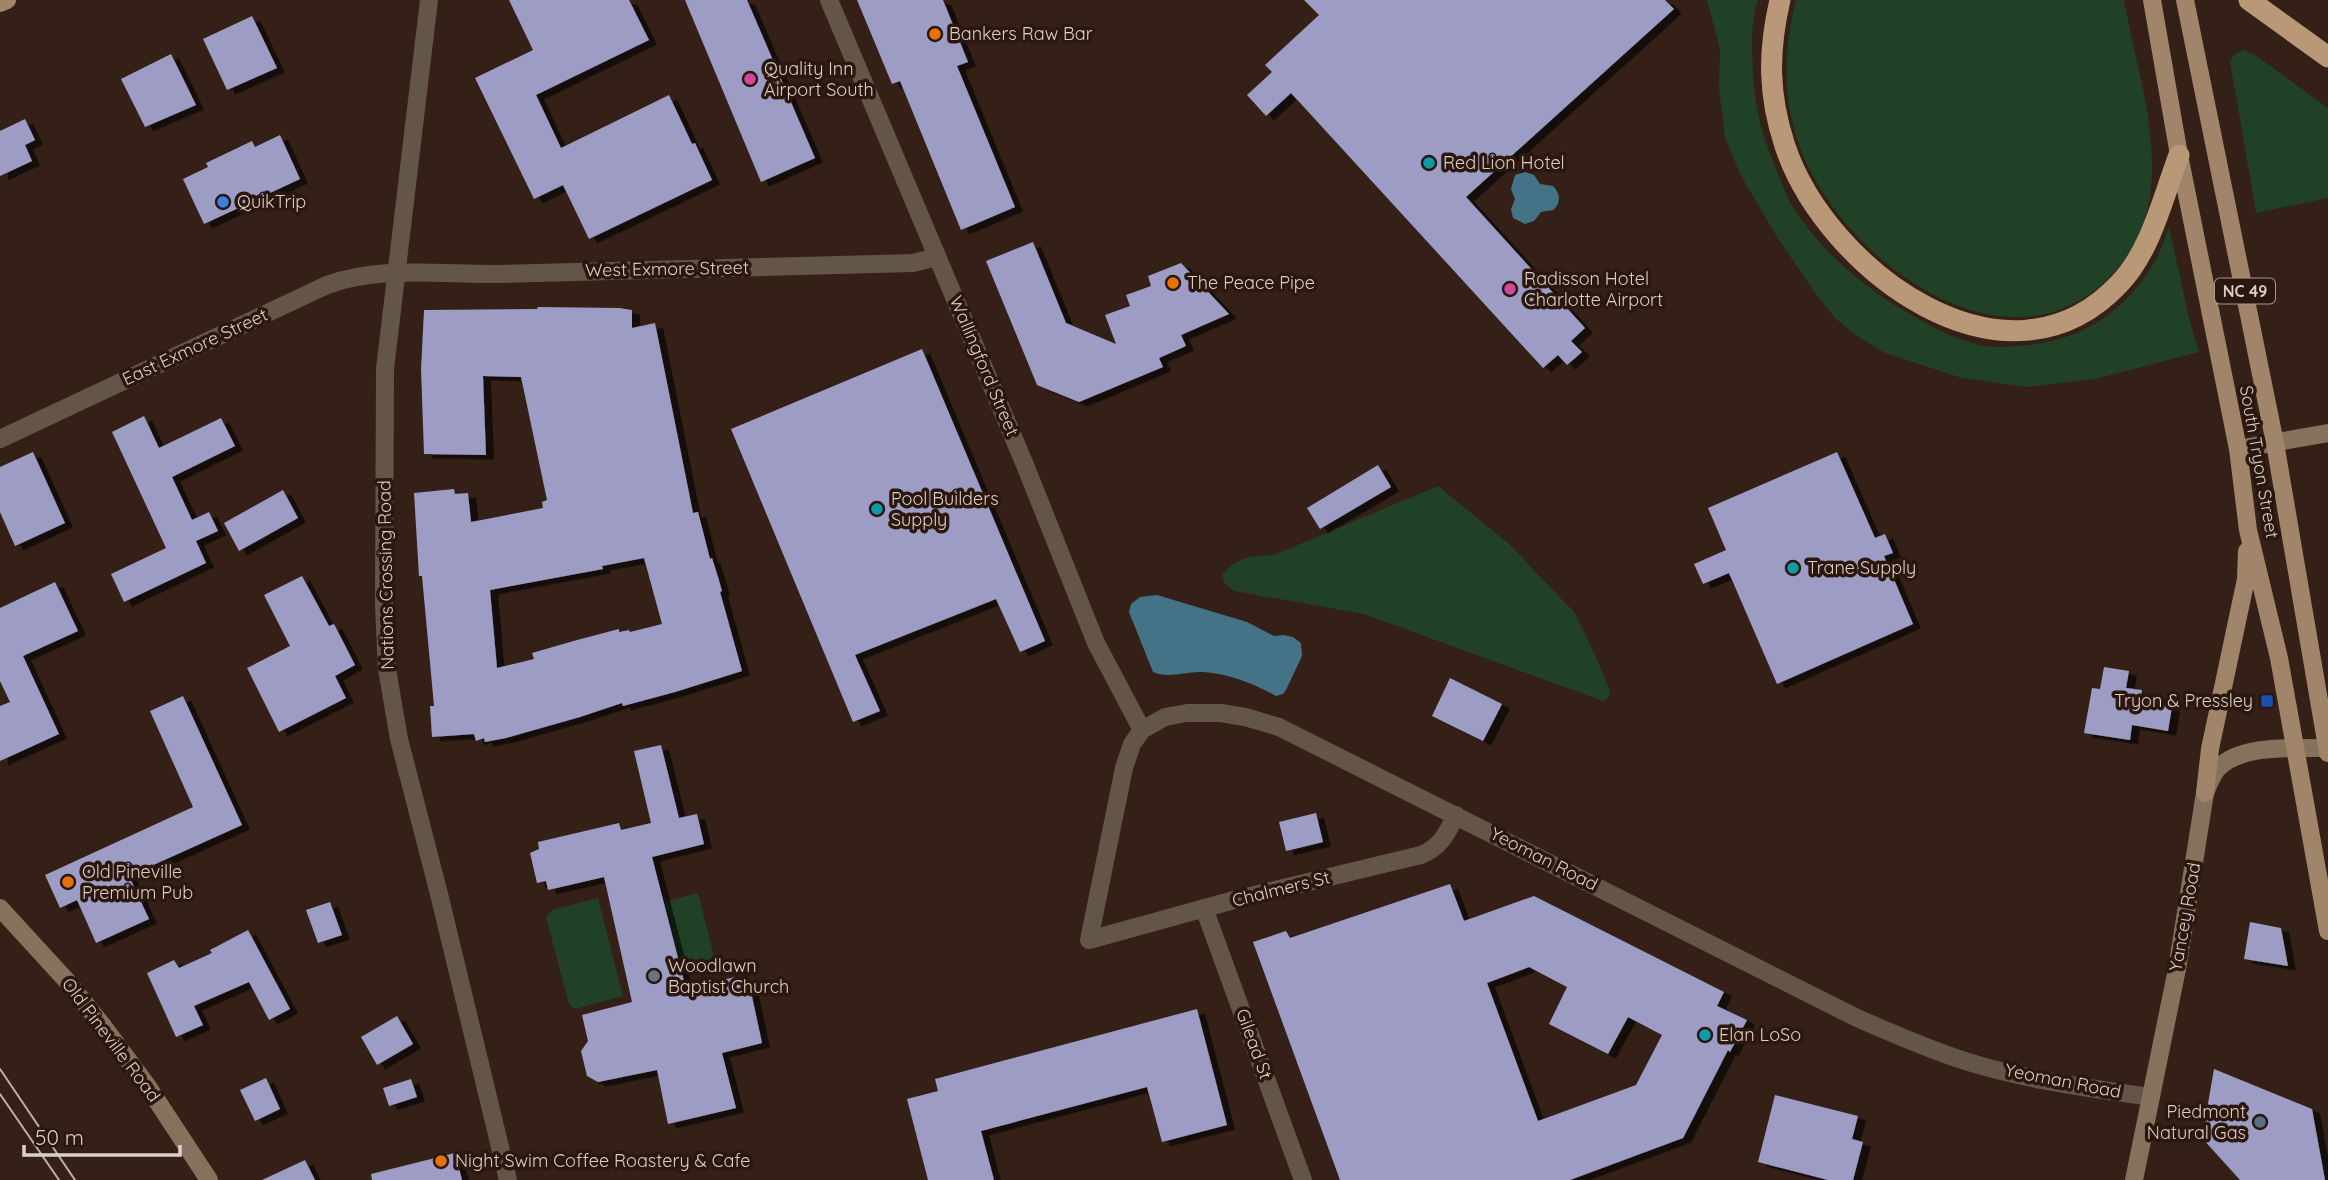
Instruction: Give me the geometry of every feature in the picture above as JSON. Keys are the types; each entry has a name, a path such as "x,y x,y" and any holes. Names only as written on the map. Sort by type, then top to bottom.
{"highway":[{"path":"1780,0 1772,34 1770,73 1774,108 1786,148 1803,185 1823,218 1850,249 1881,277 1934,312 1964,324 1995,330 2027,330 2051,326 2077,317 2101,302 2122,282 2140,254 2179,155"},
{"path":"2249,0 2328,57"}],"main road":[{"path":"0,3 7,0"},
{"name":"South Tryon Street","path":"2152,0 2179,155 2238,449 2248,530 2279,658 2328,931"},
{"name":"South Tryon Street","path":"2185,0 2275,443 2328,753"},
{"path":"2205,793 2210,749 2246,579 2248,530"}],"street":[{"name":"Nations Crossing Road","path":"429,0 385,369 384,605 387,669 399,739 508,1180"},
{"name":"Wallingford Street","path":"830,0 1033,484 1096,643 1142,730"},
{"name":"West Exmore Street","path":"396,272 464,275 912,263 937,257"},
{"name":"East Exmore Street","path":"0,439 327,285 360,275 396,272"},
{"path":"2238,449 2328,433"},
{"name":"Yeoman Road","path":"1142,730 1165,717 1187,713 1221,713 1279,727 1855,1017 1906,1040 2008,1072 2151,1097"},
{"name":"Chalmers St","path":"1142,730 1132,744 1124,768 1089,940 1204,908 1421,855 1433,850 1441,842 1456,815"},
{"name":"Yancey Road","path":"2134,1180 2177,969 2205,793 2216,770 2232,758 2249,751 2327,748"},
{"name":"Old Pineville Road","path":"0,908 66,980 103,1026 146,1084 209,1180"},
{"name":"Gilead St","path":"1204,908 1303,1180"}],"green space":[{"path":"1707,0 1758,0 1752,36 1754,88 1761,126 1774,163 1788,198 1802,221 1827,250 1872,289 1931,326 1970,342 2004,347 2048,342 2085,329 2117,308 2144,279 2161,249 2169,227 2199,352 2095,379 2027,387 1962,378 1885,353 1854,334 1835,318 1815,293 1777,237 1740,174 1725,137 1719,88 1720,49"},
{"path":"1796,0 2124,0 2144,93 2152,164 2146,214 2124,261 2106,281 2064,308 2020,317 1974,311 1930,293 1888,265 1852,230 1822,191 1801,150 1790,113 1786,76"},
{"path":"2244,50 2258,57 2328,108 2328,198 2256,213 2230,61 2235,54"},
{"path":"1438,486 1509,544 1575,613 1600,666 1610,692 1609,697 1603,701 1364,614 1234,591 1225,584 1222,575 1240,561 1274,555"},
{"path":"698,893 716,965 682,974 664,902"},
{"path":"598,898 623,996 575,1009 569,1004 546,917 552,910"}],"water":[{"path":"1525,172 1534,175 1540,184 1553,186 1559,198 1553,210 1541,212 1534,221 1525,224 1513,218 1511,209 1515,199 1511,189 1515,175"},
{"path":"1157,595 1247,622 1274,636 1293,637 1301,643 1302,656 1283,694 1276,696 1221,674 1196,672 1165,675 1153,672 1129,612 1131,604 1140,597"}],"building":[{"path":"509,0 629,0 649,40 536,95 561,148 669,95 712,180 589,239 563,185 534,199 475,78 533,50"},
{"name":"Quality Inn Airport South","path":"685,0 747,0 815,158 761,182"},
{"path":"857,0 943,0 968,62 957,66 1015,207 961,230 900,81 892,84"},
{"name":"Red Lion Hotel","path":"1304,0 1665,0 1674,9 1466,197 1585,328 1571,341 1582,352 1567,365 1558,355 1543,368 1291,93 1266,116 1247,95 1272,72 1265,65 1319,15"},
{"path":"252,16 277,68 227,90 203,39"},
{"path":"171,54 196,105 145,127 121,79"},
{"path":"25,119 35,140 25,145 32,161 0,176 0,131"},
{"name":"QuikTrip","path":"280,135 300,179 204,224 183,179 208,167 206,163 252,141 255,147"},
{"path":"1033,242 1066,323 1116,344 1105,315 1130,306 1126,295 1151,286 1148,276 1181,263 1229,314 1181,335 1186,346 1159,358 1163,367 1079,402 1037,385 986,261"},
{"path":"537,307 619,308 632,310 632,328 655,323 693,513 698,512 742,671 506,738 485,742 484,738 476,741 474,734 432,737 430,706 434,706 422,576 419,576 414,493 454,489 455,494 468,493 471,522 543,508 542,502 547,500 521,377 483,376 486,455 424,454 421,369 424,310 538,309","holes":["644,558 662,624 630,632 619,632 619,629 577,640 532,653 534,659 497,668 490,590 603,569 602,566"]},
{"name":"Pool Builders Supply","path":"922,349 1045,641 1020,652 996,599 855,655 880,711 853,722 731,429"},
{"path":"144,416 159,448 221,418 235,446 172,477 192,520 209,512 218,531 196,541 206,563 124,602 111,574 166,548 112,432"},
{"path":"33,452 65,523 15,546 0,512 0,467"},
{"name":"Trane Supply","path":"1837,452 1875,538 1885,534 1893,553 1884,556 1913,624 1777,684 1729,573 1703,584 1694,564 1726,550 1708,508"},
{"path":"1378,465 1391,487 1320,529 1307,508"},
{"path":"283,490 298,518 239,551 224,523"},
{"path":"302,576 329,626 334,624 355,665 335,676 346,698 279,732 247,668 290,646 264,595"},
{"path":"55,582 78,631 23,656 59,734 0,761 0,706 10,702 0,681 0,608"},
{"path":"2104,667 2129,671 2126,688 2142,690 2140,702 2172,707 2168,731 2132,725 2130,740 2084,733 2092,688 2100,689"},
{"path":"1450,678 1502,704 1483,741 1432,716"},
{"path":"183,696 242,825 129,876 149,919 96,943 77,900 60,908 45,875 193,807 150,711"},
{"name":"Woodlawn Baptist Church","path":"661,745 679,818 697,814 704,844 652,857 686,989 735,977 750,987 762,1043 722,1053 736,1108 668,1124 657,1070 598,1082 587,1076 581,1051 588,1041 582,1015 632,1002 604,877 548,890 546,881 537,883 530,853 539,849 538,842 619,823 621,830 651,823 634,751"},
{"path":"1316,813 1323,842 1286,851 1279,822"},
{"name":"Elan LoSo","path":"1450,884 1464,921 1534,896 1724,992 1717,1006 1747,1020 1730,1052 1728,1050 1683,1138 1570,1180 1340,1180 1253,942 1286,931 1290,938","holes":["1529,967 1567,987 1549,1024 1608,1054 1628,1017 1662,1035 1636,1085 1538,1121 1487,983"]},
{"path":"330,902 342,935 318,943 306,910"},
{"path":"2250,922 2281,928 2288,966 2244,959"},
{"path":"248,930 290,1009 269,1020 249,982 194,1006 203,1025 176,1037 147,973 174,960 179,968 212,953 210,950"},
{"path":"1197,1009 1227,1125 1162,1142 1147,1087 981,1131 994,1180 928,1180 907,1099 938,1091 935,1079"},
{"path":"397,1016 413,1044 377,1065 361,1037"},
{"name":"Piedmont Natural Gas","path":"2214,1069 2312,1109 2325,1180 2240,1180 2202,1138"},
{"path":"266,1078 280,1109 255,1121 240,1090"},
{"path":"411,1079 417,1097 389,1106 383,1088"},
{"path":"1775,1095 1858,1116 1852,1139 1863,1142 1853,1180 1828,1180 1758,1162"},
{"name":"Night Swim Coffee Roastery & Cafe","path":"455,1153 462,1180 372,1180 371,1174"},
{"path":"305,1160 315,1180 262,1180"}],"tram line":[{"path":"0,1069 75,1180"},
{"path":"0,1094 59,1180"}],"place":[{"name":"Bankers Raw Bar","path":"935,34"},
{"name":"Quality Inn Airport South","path":"750,79"},
{"name":"Red Lion Hotel","path":"1429,163"},
{"name":"QuikTrip","path":"223,202"},
{"name":"The Peace Pipe","path":"1173,283"},
{"name":"Radisson Hotel Charlotte Airport","path":"1510,289"},
{"name":"Pool Builders Supply","path":"877,509"},
{"name":"Trane Supply","path":"1793,568"},
{"name":"Tryon & Pressley","path":"2267,701"},
{"name":"Old Pineville Premium Pub","path":"68,882"},
{"name":"Woodlawn Baptist Church","path":"654,976"},
{"name":"Elan LoSo","path":"1705,1035"},
{"name":"Piedmont Natural Gas","path":"2260,1122"},
{"name":"Night Swim Coffee Roastery & Cafe","path":"441,1161"}]}
